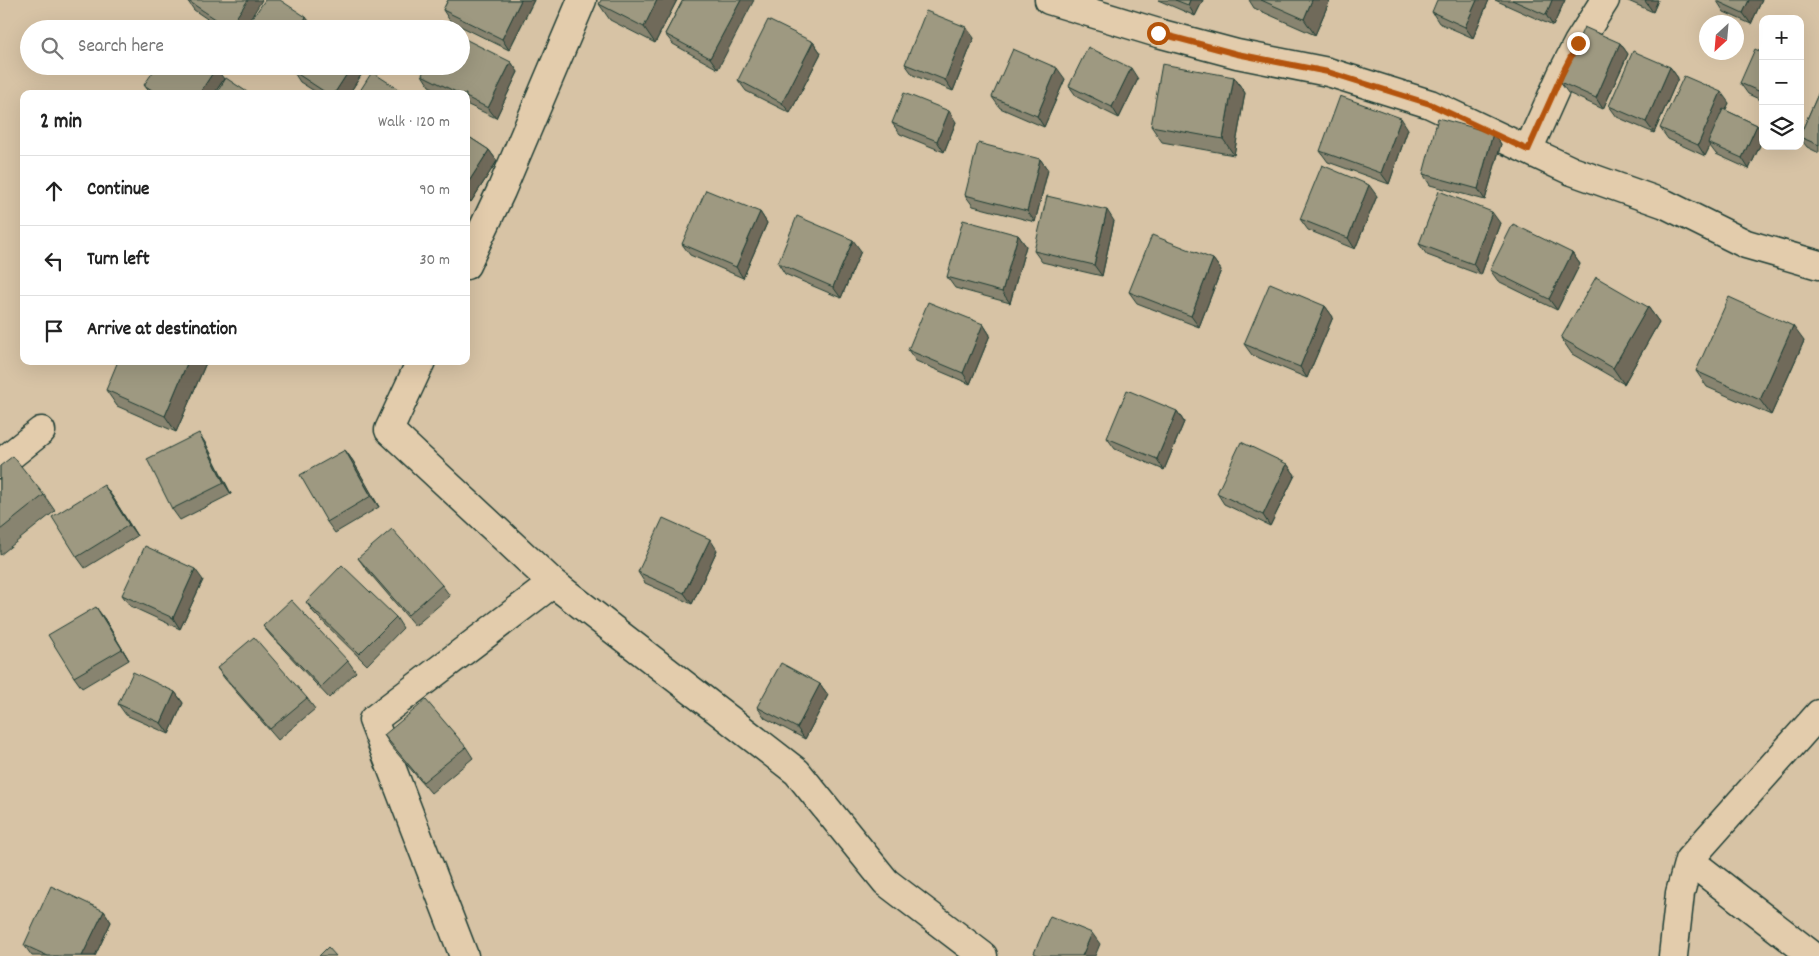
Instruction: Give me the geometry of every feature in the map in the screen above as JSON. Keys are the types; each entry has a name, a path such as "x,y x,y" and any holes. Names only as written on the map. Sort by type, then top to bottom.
{"street":[{"path":"470,257 501,191 582,0"},
{"path":"1049,0 1158,33 1237,54 1328,72 1430,104 1572,171 1665,204 1746,244 1819,265"},
{"path":"1528,150 1562,74 1578,43 1605,0"},
{"path":"419,365 389,430 553,583 797,772 886,882 983,956"},
{"path":"0,464 41,431"},
{"path":"464,956 372,720 553,583"},
{"path":"1673,956 1680,893 1689,860 1819,714"},
{"path":"1689,860 1813,956"}],"building":[{"path":"187,0 248,0 234,20 217,20"},
{"path":"265,0 280,0 306,17 304,20 251,20"},
{"path":"448,0 521,0 502,39 470,23 470,20 463,20 443,10"},
{"path":"601,0 657,0 644,27 599,4"},
{"path":"683,0 741,0 710,58 665,34"},
{"path":"1175,0 1190,0 1188,5"},
{"path":"1261,0 1312,0 1304,19"},
{"path":"1437,0 1477,0 1465,27 1432,12"},
{"path":"1512,0 1552,0 1546,15"},
{"path":"1717,0 1749,0 1743,13"},
{"path":"926,11 966,27 945,80 905,64"},
{"path":"768,20 813,42 782,103 738,80"},
{"path":"1584,27 1620,43 1596,98 1560,82"},
{"path":"470,42 511,62 488,108 470,99 470,90 452,90 422,75 470,75"},
{"path":"1088,47 1131,68 1112,107 1069,86"},
{"path":"1013,49 1057,68 1037,116 992,97"},
{"path":"1755,49 1759,51 1759,91 1740,83"},
{"path":"1633,51 1670,67 1646,122 1609,106"},
{"path":"1162,64 1234,77 1223,139 1151,126"},
{"path":"151,75 211,75 202,90 152,90 144,85"},
{"path":"299,75 346,75 337,90 322,90"},
{"path":"370,75 377,75 400,90 361,90"},
{"path":"1684,76 1721,92 1698,145 1660,128"},
{"path":"226,78 244,90 218,90"},
{"path":"1819,92 1819,145 1804,139 1804,126"},
{"path":"904,93 949,111 937,141 892,123"},
{"path":"1340,96 1401,118 1381,173 1320,151"},
{"path":"1723,109 1757,125 1742,158 1708,143"},
{"path":"1438,118 1493,133 1478,189 1423,174"},
{"path":"470,138 489,150 470,180"},
{"path":"978,143 1040,159 1027,211 965,195"},
{"path":"1322,165 1369,185 1348,238 1300,219"},
{"path":"706,190 760,212 736,267 682,244"},
{"path":"1439,191 1492,212 1473,264 1419,244"},
{"path":"1047,196 1107,210 1094,265 1034,251"},
{"path":"797,216 853,240 833,287 778,263"},
{"path":"963,220 1018,235 1002,292 947,277"},
{"path":"1513,224 1572,253 1549,299 1490,270"},
{"path":"1152,235 1213,259 1191,316 1129,292"},
{"path":"1596,277 1648,307 1613,368 1561,338"},
{"path":"1270,283 1325,306 1300,367 1244,344"},
{"path":"1729,297 1793,326 1760,400 1696,371"},
{"path":"928,302 983,324 963,373 908,350"},
{"path":"116,365 186,365 165,416 106,390"},
{"path":"1127,390 1177,411 1157,459 1107,438"},
{"path":"199,433 224,483 172,509 147,459"},
{"path":"1241,442 1287,464 1263,515 1217,493"},
{"path":"345,450 371,496 327,522 300,475"},
{"path":"13,456 44,495 0,530 0,466"},
{"path":"104,485 129,525 77,557 52,517"},
{"path":"663,518 710,539 684,593 638,572"},
{"path":"392,529 442,585 408,615 358,558"},
{"path":"145,546 195,569 173,618 122,595"},
{"path":"342,565 396,617 359,654 306,602"},
{"path":"291,600 348,661 321,687 263,626"},
{"path":"96,607 122,649 74,677 48,635"},
{"path":"254,637 307,698 270,729 217,668"},
{"path":"781,663 820,684 797,728 757,707"},
{"path":"133,672 175,692 161,723 118,704"},
{"path":"426,700 466,747 423,782 384,735"},
{"path":"51,886 104,911 82,956 48,956 24,945"},
{"path":"1050,916 1092,933 1082,956 1040,956 1034,953"},
{"path":"328,947 336,956 319,956"}],"route":[{"path":"1158,33 1237,54 1328,72 1430,104 1528,150 1578,43"}]}
